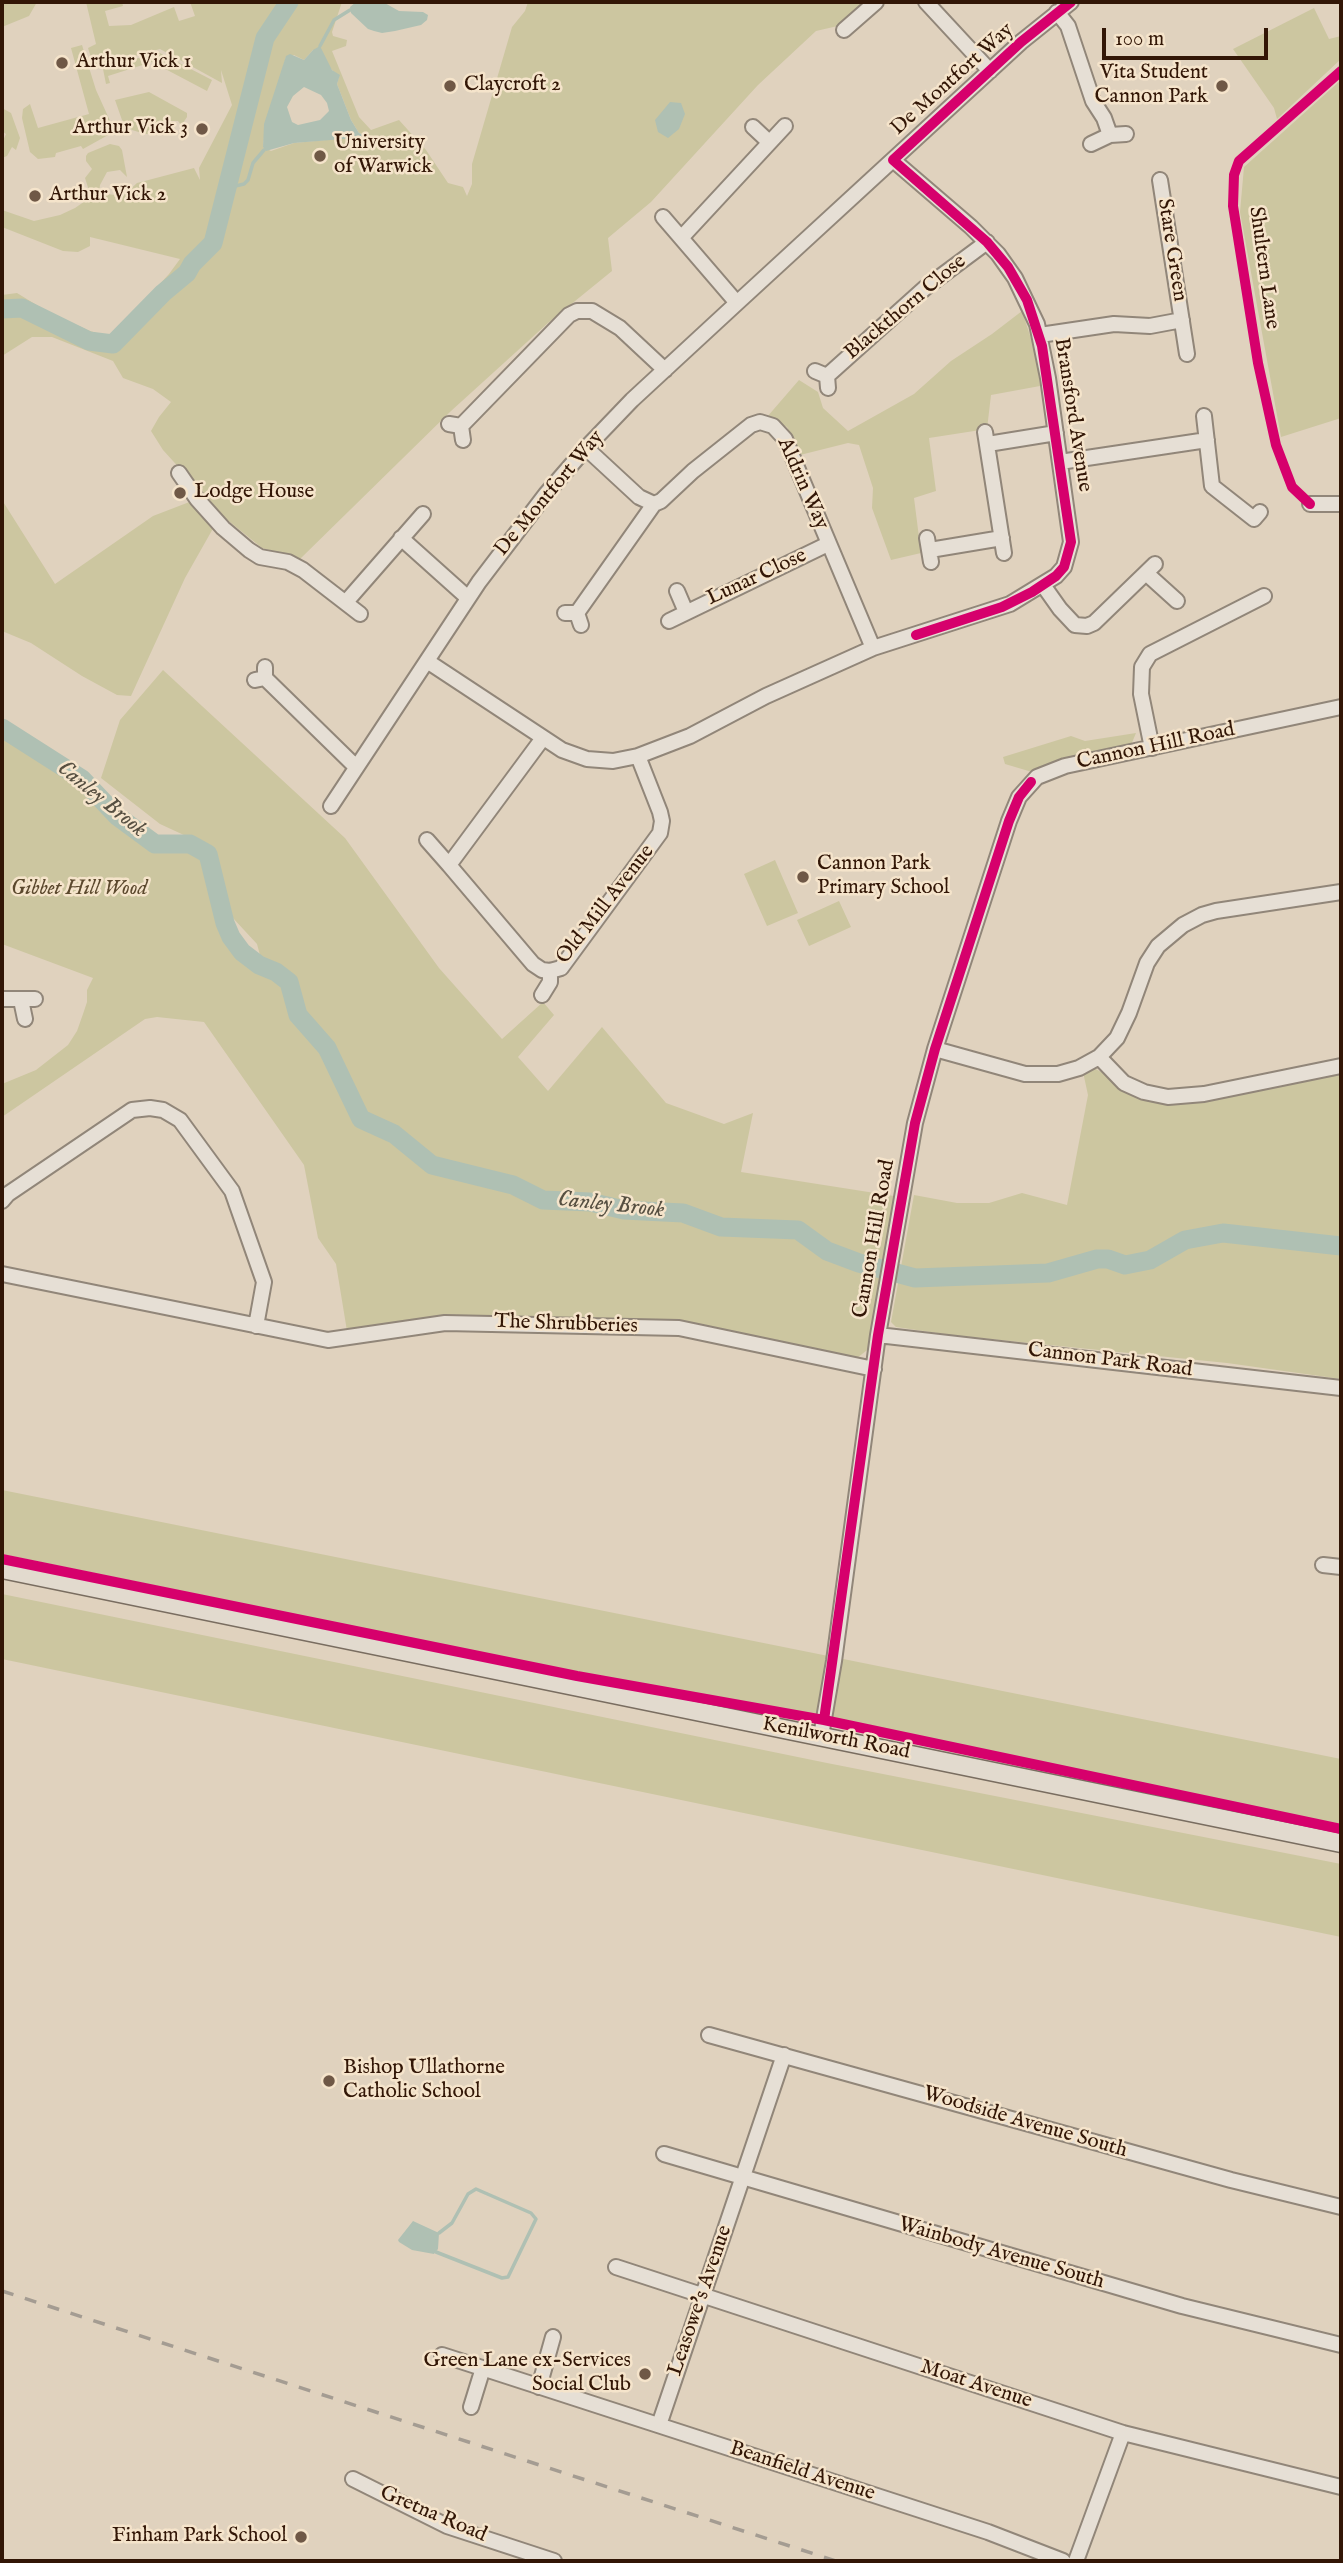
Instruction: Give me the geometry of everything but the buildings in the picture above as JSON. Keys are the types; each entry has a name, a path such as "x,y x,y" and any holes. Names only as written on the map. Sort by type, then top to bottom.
{"main road":[{"name":"Kenilworth Road","path":"2,1569 1341,1843"}],"street":[{"path":"844,30 877,2"},
{"path":"926,2 990,71"},
{"name":"De Montfort Way","path":"331,806 468,598 525,521 586,447 737,303 990,71 1071,2"},
{"path":"1057,12 1068,26 1093,101 1104,118 1110,135"},
{"path":"682,237 785,125"},
{"path":"753,127 769,142"},
{"path":"1091,144 1110,135 1126,134"},
{"name":"Bransford Avenue","path":"427,661 570,754 587,759 613,761 638,756 690,736 766,696 873,648 1002,607 1043,585 1064,567 1072,542 1040,335 1029,306 1015,278 987,242 893,160"},
{"name":"Stare Green","path":"1160,180 1187,354"},
{"path":"663,217 737,303"},
{"name":"Blackthorn Close","path":"823,378 925,288 987,242"},
{"path":"458,430 569,315 577,311 592,311 620,328 665,370"},
{"name":"Stare Green","path":"1040,335 1114,324 1150,326 1182,320"},
{"path":"1204,416 1212,486 1254,519 1260,512"},
{"name":"Aldrin Way","path":"654,505 751,425 760,422 780,431 873,648"},
{"path":"929,550 1003,546 986,438 1056,433"},
{"path":"1060,462 1207,440"},
{"path":"574,617 654,505 639,497 586,447"},
{"path":"179,473 224,536 260,557 288,562 303,570 360,614"},
{"path":"1310,504 1341,504"},
{"path":"346,602 426,511"},
{"path":"401,538 468,598"},
{"name":"Lunar Close","path":"669,621 828,544"},
{"path":"1043,585 1075,625 1087,626 1094,623 1150,568 1177,601"},
{"name":"Lunar Close","path":"677,591 686,612"},
{"path":"1152,748 1141,694 1142,667 1150,654 1264,596"},
{"path":"262,675 356,767"},
{"name":"Cannon Hill Road","path":"821,1736 834,1661 878,1335 915,1123 935,1049 1009,821 1025,788 1044,774 1065,766 1341,707"},
{"path":"449,865 543,738"},
{"name":"Old Mill Avenue","path":"427,840 533,964 542,970 561,968 660,833 660,812 638,756"},
{"path":"935,1049 1025,1074 1068,1072 1099,1057 1122,1029 1147,963 1158,946 1183,925 1216,911 1341,892"},
{"name":"Old Mill Avenue","path":"542,995 550,982 550,971"},
{"path":"2,999 28,999 25,1019"},
{"path":"1099,1057 1124,1083 1144,1092 1168,1097 1204,1094 1341,1066"},
{"path":"2,1201 8,1194 132,1110 163,1110 180,1120 232,1191 264,1282 256,1326"},
{"name":"The Shrubberies","path":"2,1274 328,1340 444,1323 679,1328 874,1368"},
{"name":"Cannon Park Road","path":"878,1335 1341,1388"},
{"path":"1323,1565 1341,1567"},
{"name":"Woodside Avenue South","path":"709,2035 1231,2180 1341,2207"},
{"name":"Leasowe's Avenue","path":"659,2426 783,2055"},
{"name":"Wainbody Avenue South","path":"664,2154 1158,2300 1341,2346"},
{"name":"Moat Avenue","path":"616,2267 1123,2433 1341,2487"},
{"path":"540,2387 553,2337"},
{"name":"Beanfield Avenue","path":"442,2356 988,2532 1063,2561"},
{"path":"471,2407 482,2368"},
{"path":"1076,2561 1123,2433"},
{"name":"Gretna Road","path":"353,2479 447,2525 554,2561"}],"green space":[{"path":"2,2 37,2 29,16 2,27"},
{"path":"86,2 122,2 123,6 105,11 109,26 131,25 174,7 179,21 195,16 190,2 342,2 332,32 333,36 347,40 346,46 332,51 359,117 371,130 399,120 426,150 448,183 463,187 467,196 472,184 472,164 512,27 525,11 528,2 867,2 842,25 816,31 758,85 651,202 608,238 612,271 548,323 451,411 300,559 262,548 199,497 151,431 171,402 153,389 123,378 113,361 52,337 32,337 2,356 2,295 17,293 48,312 90,331 111,337 180,259 90,237 90,246 78,252 63,251 2,227 2,210 34,221 60,215 75,208 91,197 85,178 92,169 86,156 110,144 119,146 122,150 127,177 120,170 107,172 99,193 123,196 137,183 194,168 200,180 199,168 232,105 221,70 222,83 160,49 94,67 88,48 96,44","holes":["313,50 339,77 337,84 351,120 359,133 368,136 294,143 271,151 263,147 286,57 294,55 304,60"]},
{"path":"1314,8 1329,39 1341,36 1341,59 1277,119 1274,108 1233,49"},
{"path":"82,45 96,90 111,123 110,134 83,149 81,146 56,153 55,157 38,159 30,152 22,118 23,109 30,104 38,128 89,114 71,48"},
{"path":"158,52 212,80 207,91 152,62 108,76 110,83 106,84 103,69"},
{"path":"1341,80 1341,418 1281,437 1240,212 1244,167"},
{"path":"149,92 187,113 183,123 181,125 178,121 170,121 169,131 162,134 145,134 132,130 122,120 115,100"},
{"path":"2,108 11,113 20,138 16,150 12,147 7,156 2,158 2,143 6,134 2,131"},
{"path":"1022,311 1036,354 1040,386 991,395 987,429 929,438 936,491 914,498 921,553 891,560 872,508 873,488 859,445 848,443 800,455 787,427 767,417 799,380 818,392 823,408 848,431 914,394 951,361"},
{"path":"2,500 55,584 153,516 192,501 215,525 185,578 131,696 117,695 31,643 2,631"},
{"name":"Gibbet Hill Wood","path":"163,670 345,838 439,968 502,1039 543,1002 554,1015 518,1057 548,1091 602,1027 666,1103 724,1124 753,1113 741,1172 894,1196 871,1347 857,1358 678,1322 447,1315 347,1331 336,1264 318,1238 304,1165 204,1022 157,1017 145,1019 2,1117 2,1084 36,1070 68,1045 77,1031 87,1002 87,990 93,978 2,944 2,733 81,785 111,819 153,850 189,848 206,856 222,923 229,939 250,965 264,970 257,944 232,917 212,848 160,824 101,778 120,720"},
{"path":"1136,733 1131,745 1032,772 1005,764 1003,757 1071,736 1085,741"},
{"path":"775,860 798,913 767,926 744,874"},
{"path":"839,901 851,927 809,946 797,920"},
{"path":"1094,1068 1152,1100 1341,1071 1341,1379 1227,1363 951,1335 896,1327 891,1322 914,1195 957,1203 989,1203 1022,1193 1067,1205 1088,1095 1083,1072"},
{"path":"2,1490 1341,1759 1341,1824 843,1727 2,1554"},
{"path":"2,1594 827,1763 1341,1864 1341,1937 2,1659"}],"shaded area":[{"path":"356,2 383,2 399,11 423,12 428,15 427,20 421,25 395,31 374,31 368,29 351,13 350,7"},
{"path":"320,46 332,70 340,75 337,84 351,120 359,133 368,137 294,143 266,151 263,147 264,124 286,56 290,54 304,60","holes":["304,87 321,95 329,111 320,120 298,125 292,122 287,107 293,96"]},
{"path":"670,102 681,103 685,114 679,129 668,138 658,132 655,120"},
{"path":"413,2221 439,2233 438,2249 434,2254 412,2250 399,2242"}],"waterway":[{"path":"2,309 22,308 89,341 113,344 163,293 187,273 192,264 213,243 265,38 289,2"},
{"path":"320,46 334,20 350,10"},
{"path":"227,188 244,184 248,180 253,163 264,150"},
{"name":"Canley Brook","path":"2,728 82,779 117,816 155,844 190,844 208,854 231,937 242,952 289,982 298,1015 327,1048 361,1119 394,1134 432,1165 513,1185 543,1200 590,1202 624,1210 683,1213 721,1227 798,1230 827,1251 915,1278 1048,1273 1097,1259 1108,1259 1125,1265 1150,1260 1185,1240 1223,1233 1341,1246"},
{"path":"436,2252 502,2278 508,2277 536,2219 531,2213 476,2189 468,2194 452,2223 439,2233"}],"railway":[{"path":"2,2291 836,2561"}],"cycle path":[{"path":"916,635 1002,607 1032,592 1056,576 1064,567 1071,542 1042,346 1027,300 1008,267 987,242 893,160 1021,42 1071,2"},
{"name":"Shultern Lane","path":"1310,504 1292,487 1276,445 1258,363 1233,206 1234,175 1239,161 1341,71"},
{"path":"824,1720 878,1335 915,1123 935,1049 1009,821 1019,797 1031,782"},
{"path":"2,1559 577,1676 824,1720 1341,1829"}],"place":[{"name":"Arthur Vick 1","path":"62,63"},
{"name":"Claycroft 2","path":"450,86"},
{"name":"Vita Student Cannon Park","path":"1222,86"},
{"name":"Arthur Vick 3","path":"202,129"},
{"name":"University of Warwick","path":"320,156"},
{"name":"Arthur Vick 2","path":"35,196"},
{"name":"Lodge House","path":"180,493"},
{"name":"Cannon Park Primary School","path":"803,877"},
{"name":"Bishop Ullathorne Catholic School","path":"329,2081"},
{"name":"Green Lane ex-Services Social Club","path":"645,2374"},
{"name":"Finham Park School","path":"301,2537"}]}
